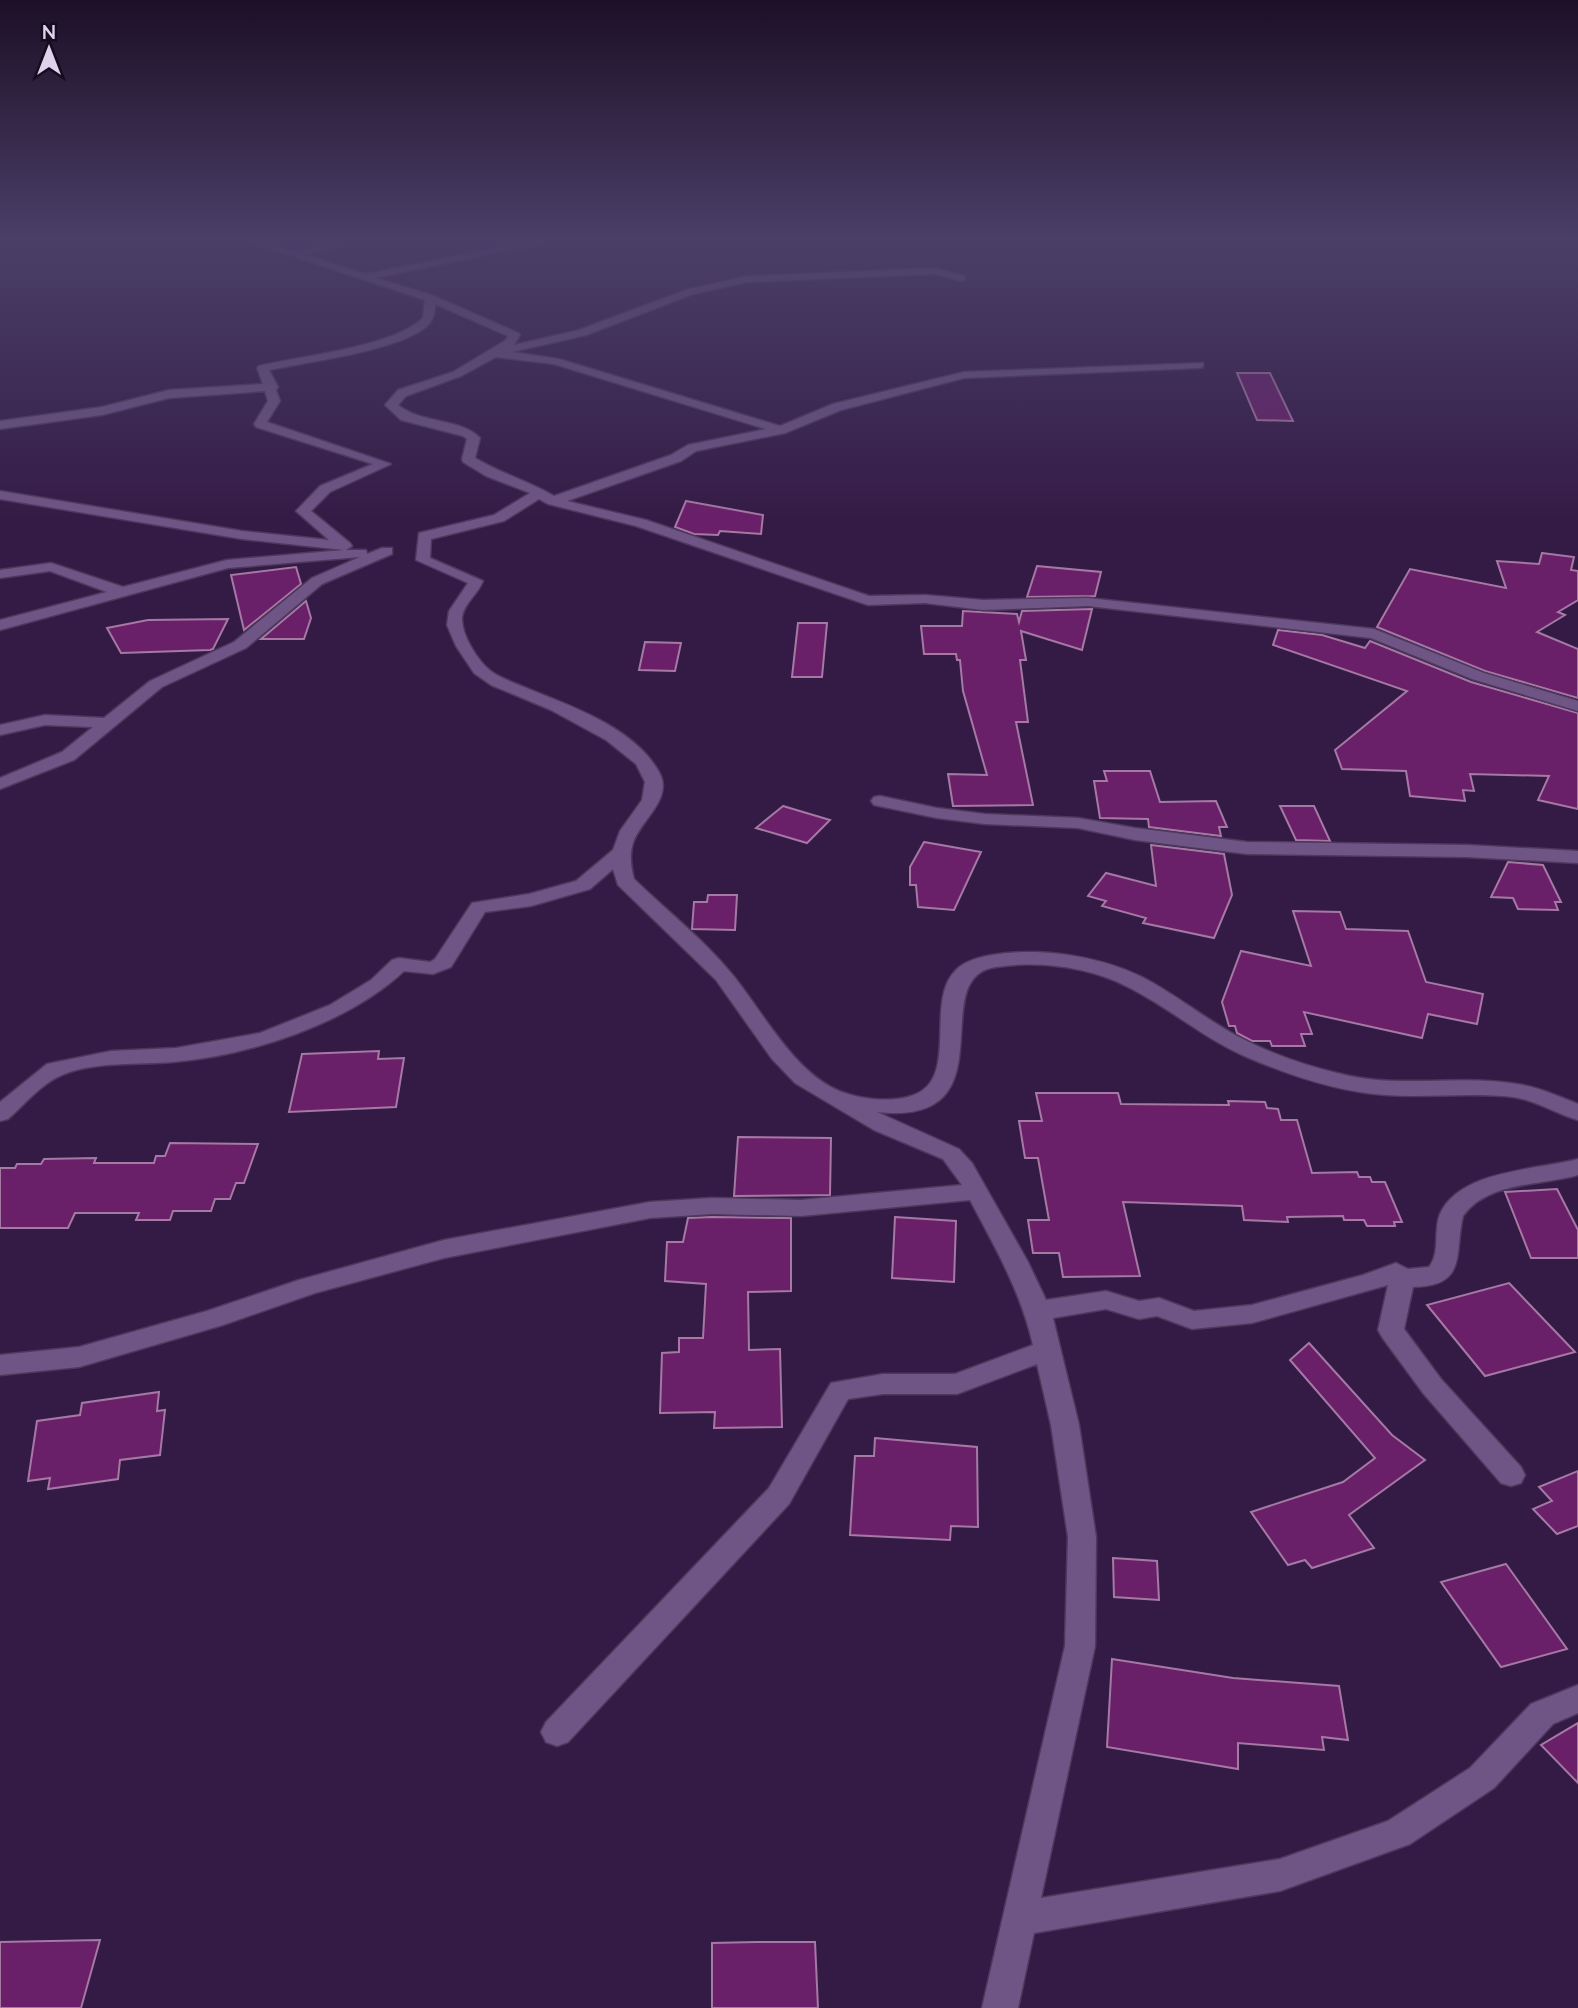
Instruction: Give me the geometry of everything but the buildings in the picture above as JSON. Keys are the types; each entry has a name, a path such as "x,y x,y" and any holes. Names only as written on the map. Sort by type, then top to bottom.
{"street":[{"path":"345,546 303,511 325,489 385,464 260,424 274,401 272,387 263,368 379,343 400,335"},
{"path":"513,335 511,342 493,354 457,374 402,393 391,405 405,417 467,433 474,438 468,459 491,473 546,497 641,523 868,601 925,599 983,605 1088,601 1214,618 1374,634 1478,676 1578,706"},
{"path":"493,354 575,335"},
{"path":"493,354 555,361 781,430"},
{"path":"1000,2008 1080,1646 1082,1536 1065,1425 1038,1310 1016,1262 977,1191 964,1168 951,1154 882,1125 803,1078 780,1054 723,976 625,881 621,867 624,839 651,802 654,787 650,773 615,738 490,678 480,670 454,629 459,606 469,597 477,581 423,560 424,536 499,517 546,497 676,458 692,448 781,430 836,407 964,375 1199,365"},
{"path":"0,425 102,411 169,394 272,387"},
{"path":"0,495 242,535 387,551"},
{"path":"0,625 227,564 387,551"},
{"path":"0,784 68,757 156,684 240,645 317,581 387,551"},
{"path":"0,574 51,567 124,593"},
{"path":"0,730 45,720 108,723"},
{"path":"880,801 937,813 985,819 1078,823 1135,834 1247,848 1455,851 1578,857"},
{"path":"0,1114 55,1069 111,1058 176,1055 265,1038 309,1022 378,984 399,964 433,968 444,963 450,949 479,906 531,900 583,885 622,851"},
{"path":"837,1100 904,1106 921,1102 937,1093 951,1056 951,1003 959,981 965,971 978,964 1015,959 1092,966 1134,982 1203,1026 1246,1049 1345,1082 1391,1088 1516,1090 1544,1098 1578,1113"},
{"path":"1038,1310 1068,1308 1106,1300 1139,1310 1159,1307 1192,1320 1252,1314 1370,1282 1396,1272 1402,1278 1436,1276 1446,1262 1450,1244 1448,1221 1457,1205 1470,1195 1504,1183 1578,1167"},
{"path":"0,1365 79,1357 214,1318 308,1286 444,1249 650,1210 712,1206 801,1208 977,1191"},
{"path":"1402,1278 1391,1330 1432,1386 1511,1475"},
{"path":"557,1732 779,1496 839,1390 883,1384 957,1384 1049,1349"},
{"path":"1018,1919 1280,1875 1398,1833 1482,1778 1542,1714 1578,1699"}]}
